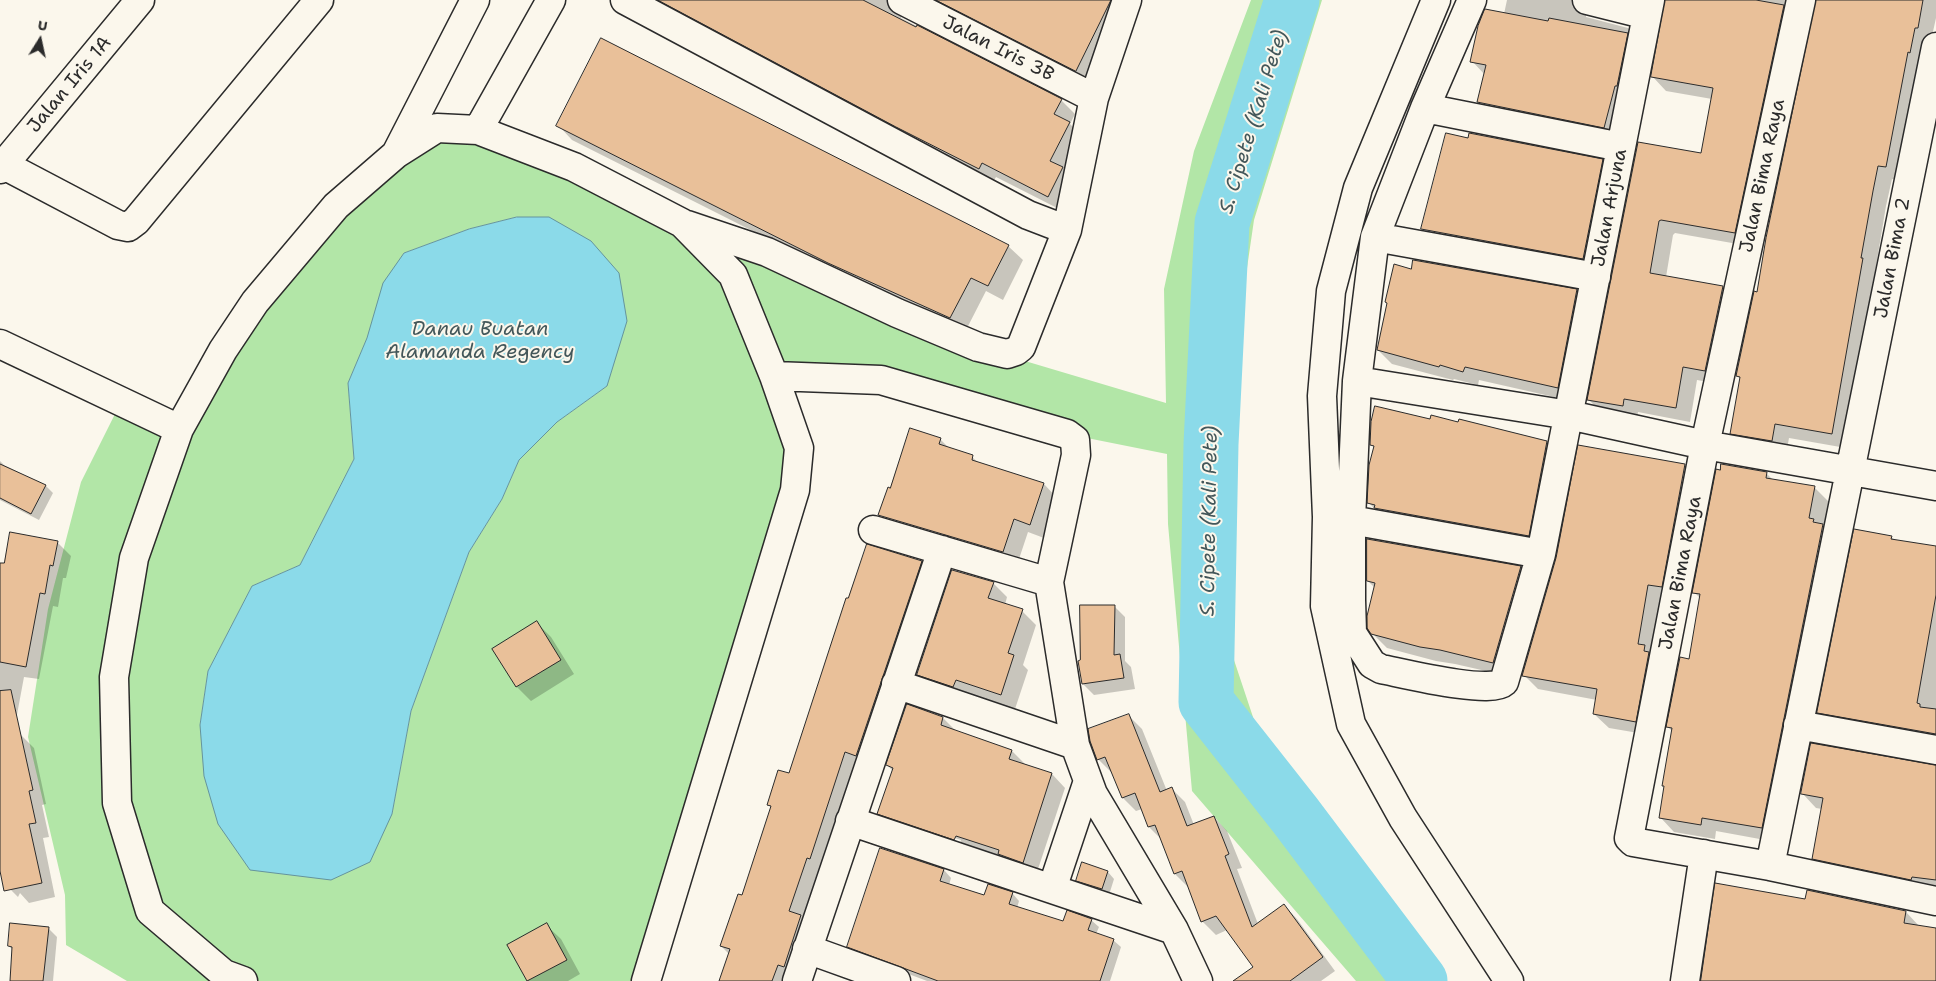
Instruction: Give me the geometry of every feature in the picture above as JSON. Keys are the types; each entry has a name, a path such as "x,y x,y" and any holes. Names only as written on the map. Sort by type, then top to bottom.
{"street":[{"name":"Jalan Iris 1A","path":"2,167 140,0"},
{"path":"2,167 118,225 128,227 136,222 319,0"},
{"path":"396,154 475,0"},
{"path":"478,130 551,0"},
{"path":"625,0 1028,215 1067,230"},
{"name":"Jalan Iris 3B","path":"902,0 1094,98"},
{"path":"230,979 150,911 117,803 115,668 134,558 178,429 223,350 260,296 336,206 396,154 437,128 478,130 574,167 682,223 767,252 897,313 978,347 999,353 1016,352 1021,347 1067,230 1094,98 1127,0"},
{"path":"1436,0 1358,188 1331,291 1322,396 1327,517 1325,606 1351,724 1403,818 1509,981"},
{"name":"Jalan Arjuna","path":"1472,0 1425,108 1374,237 1357,382 1351,520 1352,633 1372,664 1381,669 1448,683 1496,686 1504,682 1541,554 1649,7"},
{"path":"1587,0 1649,7"},
{"name":"Jalan Bima Raya","path":"1801,0 1705,445 1629,838 1633,842 1770,866 1936,901"},
{"name":"Jalan Bima 2","path":"1770,866 1936,47"},
{"path":"1425,108 1621,147"},
{"path":"646,981 796,490 799,448 774,376 733,276 682,223"},
{"path":"1374,237 1596,277"},
{"path":"0,344 178,429"},
{"path":"774,376 881,380 1067,434 1075,440 1076,455 1050,582 1075,745 1093,794 1174,930 1198,981"},
{"path":"1357,382 1569,415 1705,445 1936,486"},
{"path":"1351,520 1541,554"},
{"path":"873,530 1050,582"},
{"path":"797,981 942,550"},
{"path":"896,684 1075,745"},
{"path":"1798,725 1936,750"},
{"path":"1052,889 1088,781"},
{"path":"850,820 1174,930"},
{"path":"1685,981 1704,854"},
{"path":"807,949 896,981"}],"green space":[{"path":"1251,0 1322,0 1254,220 1232,371 1225,540 1231,651 1258,732 1445,972 1430,981 1356,981 1192,791 1168,524 1167,454 1067,434 881,380 775,376 799,448 646,981 127,981 66,945 65,895 28,737 48,609 81,482 121,402 179,429 223,350 396,154 478,130 978,347 1166,403 1164,289 1194,151","holes":["517,217 607,386 557,422 519,460 502,499 469,552 411,711 392,814 200,725 208,671 252,586 300,565 354,459 348,383 404,253 469,229"]}],"water":[{"name":"Danau Buatan Alamanda Regency","path":"517,217 549,217 591,241 619,273 627,321 607,386 557,422 519,460 502,499 469,552 411,711 392,814 370,862 331,880 250,870 218,824 204,776 200,725 208,671 252,586 300,565 354,459 348,383 367,338 383,283 404,253 469,229"}],"building":[{"path":"658,0 863,0 916,27 917,25 1062,99 1054,114 1070,122 1050,161 1063,167 1048,197 982,163 979,169 896,127"},
{"path":"936,0 1111,0 1076,71"},
{"path":"1665,0 1756,0 1784,5 1735,233 1659,221 1650,273 1723,286 1705,371 1683,367 1676,408 1624,399 1623,406 1587,400 1638,142 1701,153 1713,88 1651,77"},
{"path":"1816,0 1923,0 1918,28 1915,28 1910,53 1908,52 1886,167 1878,166 1832,434 1775,424 1772,441 1730,434 1740,377 1736,376 1754,291 1757,292 1766,238"},
{"path":"1485,9 1548,21 1549,18 1628,33 1617,86 1615,86 1604,128 1477,102 1486,65 1470,62 1478,26"},
{"path":"601,38 1009,245 988,286 971,278 950,318 828,263 556,126"},
{"path":"1446,133 1468,138 1469,133 1603,159 1583,259 1421,229"},
{"path":"1413,260 1577,289 1558,388 1465,367 1463,372 1440,365 1439,367 1377,350 1394,264 1411,269"},
{"path":"1375,406 1430,419 1431,415 1458,422 1459,419 1547,441 1529,536 1374,508 1375,505 1367,503 1369,465 1374,446 1370,445 1371,422"},
{"path":"910,428 941,438 939,444 973,455 972,460 1044,483 1030,525 1014,519 1003,552 878,515 888,487 890,488"},
{"path":"1578,445 1685,464 1662,587 1648,585 1638,644 1645,645 1644,651 1649,652 1636,722 1593,714 1597,689 1522,676 1556,558"},
{"path":"0,464 46,485 31,514 0,498"},
{"path":"1721,464 1767,472 1766,478 1815,486 1809,518 1814,519 1813,522 1823,524 1762,828 1702,818 1701,825 1659,818 1664,786 1662,786 1672,728 1666,727 1680,657 1689,659 1700,594 1692,593 1716,469 1720,470"},
{"path":"1854,529 1892,536 1891,539 1936,546 1936,595 1917,703 1920,704 1920,707 1936,709 1936,734 1817,713"},
{"path":"10,532 58,541 53,566 50,565 45,594 40,593 26,667 0,662 0,563 4,563"},
{"path":"1367,539 1521,566 1493,663 1371,634 1367,628 1367,616 1375,583 1367,581"},
{"path":"867,544 922,561 856,756 845,752 810,859 807,858 789,911 801,915 784,967 778,965 772,981 719,981 730,949 720,946 738,894 742,895 771,806 767,805 778,770 789,773 846,598 848,598"},
{"path":"952,570 994,582 988,598 1023,609 1008,653 1014,655 1001,695 956,680 953,687 917,675"},
{"path":"1080,605 1115,605 1114,655 1120,654 1124,678 1082,684 1078,661 1080,660"},
{"path":"537,621 561,660 516,687 492,649"},
{"path":"11,690 33,790 29,791 36,823 29,824 42,883 4,891 0,871 0,691"},
{"path":"907,704 943,717 941,725 1012,750 1009,759 1052,773 1023,863 998,854 999,850 956,836 954,840 877,814 893,768 886,765"},
{"path":"1129,714 1160,792 1172,787 1187,826 1214,816 1229,854 1225,856 1252,927 1284,904 1323,957 1290,981 1233,981 1253,967 1216,916 1201,922 1182,871 1174,874 1155,825 1148,827 1135,793 1122,798 1105,757 1097,760 1088,729"},
{"path":"1811,743 1936,765 1936,880 1912,877 1911,880 1812,859 1823,798 1801,794"},
{"path":"880,848 944,869 940,881 984,895 988,884 1013,892 1009,904 1063,921 1067,910 1092,919 1088,930 1114,939 1100,981 938,981 847,947"},
{"path":"1082,862 1108,871 1102,889 1076,881"},
{"path":"1715,883 1805,899 1807,890 1906,911 1904,923 1936,928 1936,981 1701,981"},
{"path":"10,923 49,927 43,981 10,981 12,947 8,946"},
{"path":"547,923 567,960 527,981 507,945"}],"waterway":[{"name":"S. Cipete (Kali Pete)","path":"1292,0 1222,223 1211,444 1206,702 1295,815 1420,981"}]}
